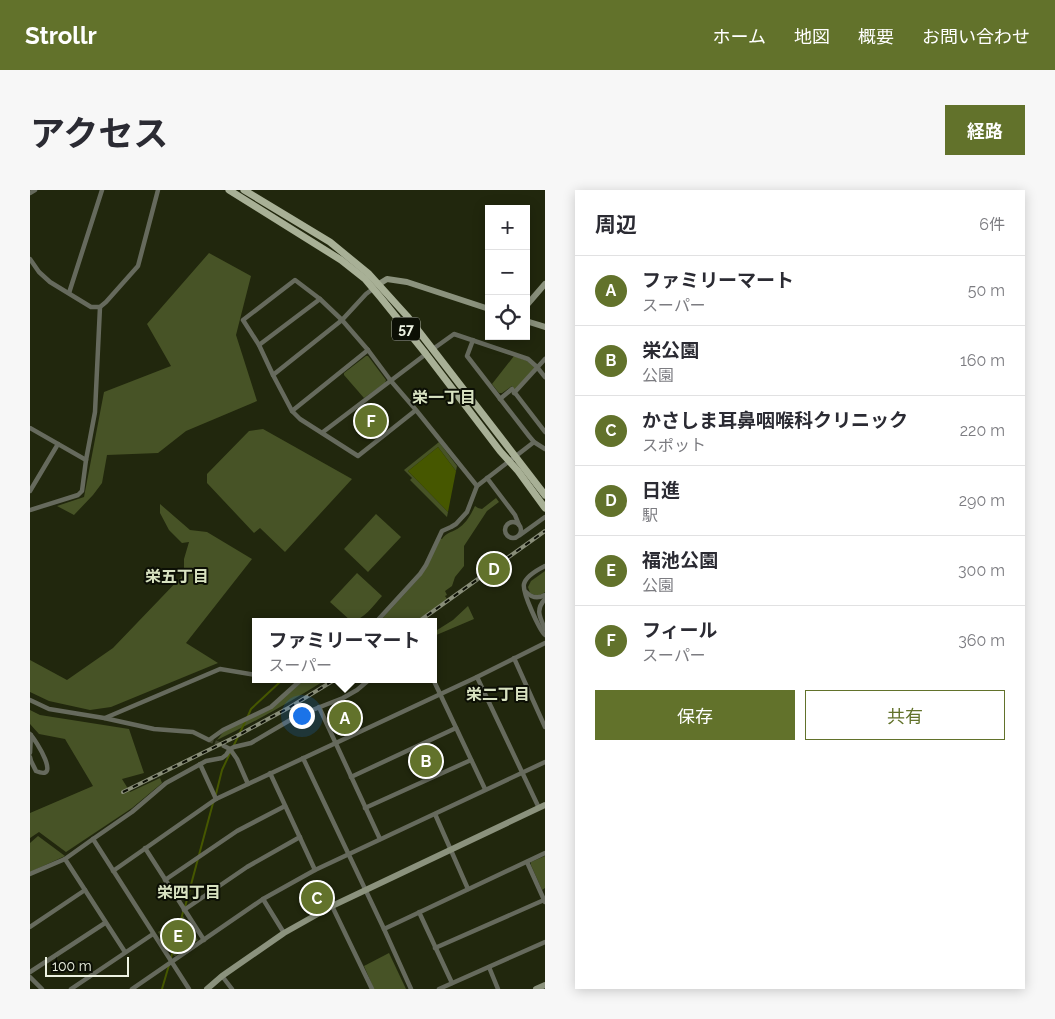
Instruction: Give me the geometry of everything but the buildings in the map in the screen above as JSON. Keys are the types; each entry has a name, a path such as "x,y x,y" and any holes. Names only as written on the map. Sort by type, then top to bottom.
{"main road":[{"name":"57","path":"229,190 341,260 364,279 376,286 407,316 433,349 545,508"},
{"name":"57","path":"244,190 330,242 358,264 426,354 512,459 545,495"}],"street":[{"path":"30,194 35,190"},
{"path":"69,293 102,190"},
{"path":"30,259 39,272 56,285 91,307 100,307 138,266 158,190"},
{"path":"273,376 342,320 366,294 386,279 407,282 485,308"},
{"path":"416,410 358,456 300,419 292,411 259,345 243,320 295,280 320,299 342,320 368,350 477,486"},
{"path":"530,301 545,284"},
{"path":"259,345 320,299"},
{"path":"30,510 81,493 83,488 95,412 100,307"},
{"path":"530,322 545,326"},
{"path":"433,349 454,334 528,359 545,377"},
{"path":"472,340 467,356 534,442 545,449"},
{"path":"292,411 368,350"},
{"path":"323,432 426,354"},
{"path":"514,393 545,359"},
{"path":"500,399 512,390 545,432"},
{"path":"30,428 86,460"},
{"path":"380,618 420,574 442,531 456,524 466,512 477,486 534,442"},
{"path":"30,491 58,444"},
{"path":"487,478 515,515 521,530 518,536"},
{"path":"519,525 515,522 510,522 505,528 505,533 508,537 518,536 545,517"},
{"path":"545,566 527,579 524,584 535,618 545,635"},
{"path":"526,592 535,598 545,597"},
{"path":"545,597 538,610 545,629"},
{"path":"113,871 216,799 477,677 545,643"},
{"path":"514,658 545,726"},
{"path":"104,718 220,669 252,674"},
{"path":"207,989 222,976 284,933 332,906 542,806 521,773 477,677"},
{"path":"30,874 65,858 132,812 166,783 206,761 222,758 234,747 251,744 297,716 343,698 365,683"},
{"path":"435,683 485,789"},
{"path":"30,700 49,709 154,729 193,732 209,740 223,730 271,707 296,684"},
{"path":"319,707 380,839"},
{"path":"350,777 456,728"},
{"path":"30,735 30,753"},
{"path":"30,735 38,744 48,764 47,770 41,773 36,771 30,761 30,757"},
{"path":"224,746 237,759 248,784"},
{"path":"303,758 411,989"},
{"path":"366,808 471,760"},
{"path":"132,989 263,899 315,870 545,762"},
{"path":"200,764 216,799"},
{"path":"270,773 315,870"},
{"path":"165,880 237,831 285,806"},
{"path":"435,814 468,889"},
{"path":"184,910 247,867 300,838"},
{"path":"93,839 189,989"},
{"path":"145,848 204,940"},
{"path":"384,929 545,853"},
{"path":"65,858 125,952"},
{"path":"435,948 545,901 527,862"},
{"path":"30,927 85,890"},
{"path":"263,899 284,933"},
{"path":"332,906 372,989"},
{"path":"419,912 452,983"},
{"path":"30,972 105,923"},
{"path":"70,989 153,934"},
{"path":"439,989 545,942"},
{"path":"489,967 498,989"},
{"path":"222,976 232,989"},
{"path":"30,977 42,989"},
{"path":"536,989 545,985"}],"shaded area":[{"path":"209,253 251,276 236,335 257,401 186,431 158,453 107,455 102,483 74,515 57,506 84,497 104,392 171,366 147,324"},
{"path":"368,356 386,380 385,383 364,398 344,373"},
{"path":"514,356 527,361 535,368 515,390 512,386 499,393 492,384"},
{"path":"263,429 352,479 285,552 260,528 254,533 207,483 207,474 249,431"},
{"path":"439,442 457,466 456,471 438,447 408,471 448,512 447,517 410,480 412,478 404,470"},
{"path":"438,447 456,471 448,512 408,471"},
{"path":"496,498 499,502 487,511 464,546 464,566 455,577 452,586 445,591 447,599 421,618 383,618 420,577 440,538 442,539 458,529 469,518 475,506 482,509"},
{"path":"160,504 190,530 207,532 252,559 186,643 218,663 111,707 90,710 49,701 30,692 30,660 67,680 113,648 184,574 184,559 189,542 182,543 169,530 160,513"},
{"path":"376,514 401,537 368,572 344,549"},
{"path":"545,571 545,592 538,595 530,593 528,587 531,581"},
{"path":"357,573 382,596 360,618 348,618 330,602"},
{"path":"468,606 474,619 437,635 437,630 453,620"},
{"path":"300,683 320,683 273,711 217,740 224,731 272,708"},
{"path":"30,710 40,715 129,729 144,773 122,779 130,792 160,778 162,783 132,808 66,852 39,832 30,838 30,813 93,786 65,739 39,734 30,724"},
{"path":"430,743 442,770 422,779 410,752"},
{"path":"38,836 65,856 30,872 30,843"},
{"path":"545,856 545,888 542,890 531,862"},
{"path":"183,916 198,940 175,956 158,932"},
{"path":"389,953 406,989 374,989 364,966"}],"waterway":[{"path":"247,718 251,709 279,683"},
{"path":"233,747 245,722"},
{"path":"216,794 222,770 231,751"},
{"path":"185,907 213,803"},
{"path":"171,958 183,912"},
{"path":"162,989 169,965"}],"tunnel":[{"path":"209,740 224,746"}],"railway":[{"path":"424,618 545,531"},
{"path":"123,792 235,737 329,683"}],"place":[{"name":"フィール","path":"371,421"},
{"name":"日進","path":"494,569"},
{"name":"ファミリーマート","path":"345,718"},
{"name":"栄公園","path":"426,761"},
{"name":"かさしま耳鼻咽喉科クリニック","path":"317,898"},
{"name":"福池公園","path":"178,936"}],"district":[{"name":"栄一丁目","path":"444,397"},
{"name":"栄五丁目","path":"177,576"},
{"name":"栄二丁目","path":"498,694"},
{"name":"栄四丁目","path":"189,892"}]}
